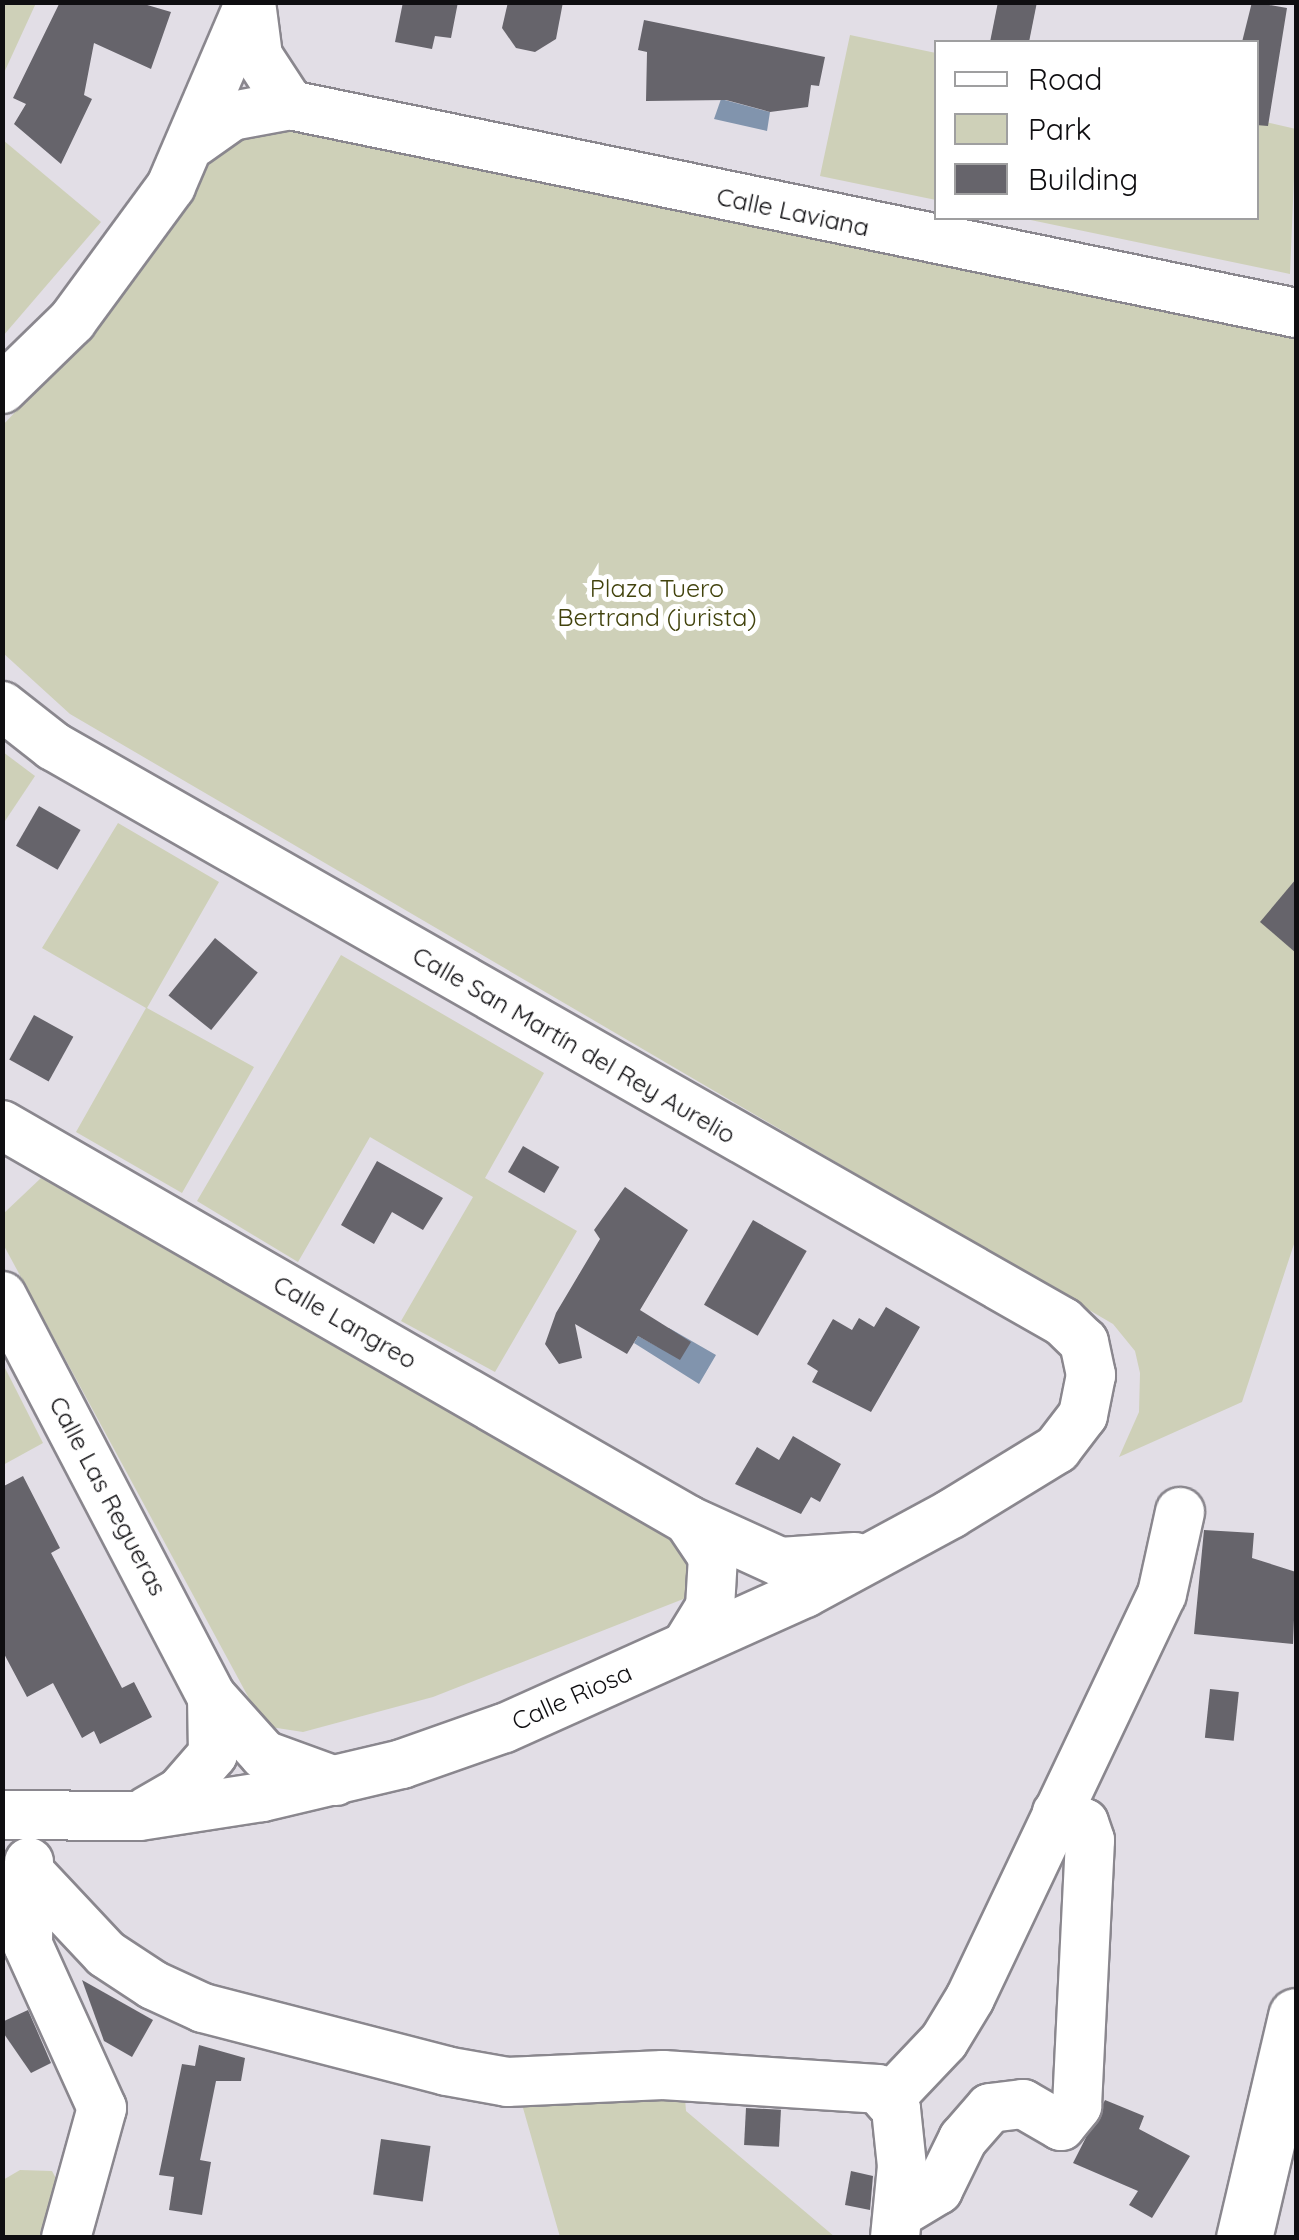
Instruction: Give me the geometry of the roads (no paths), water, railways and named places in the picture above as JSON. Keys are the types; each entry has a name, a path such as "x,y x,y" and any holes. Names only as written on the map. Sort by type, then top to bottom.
{"highway":[{"path":"1244,2238 1296,2016"}],"street":[{"path":"251,2 258,56 290,106"},
{"path":"2,390 113,270 195,142 216,68 251,2"},
{"name":"Calle Laviana","path":"195,142 232,116 290,106 1296,313"},
{"name":"Calle San Martín del Rey Aurelio","path":"2,706 53,746 1063,1322 1084,1342 1090,1374 1084,1415"},
{"name":"Calle Langreo","path":"16,1147 688,1520 780,1562 883,1551"},
{"name":"Calle Las Regueras","path":"2,1296 212,1697 264,1756 338,1781"},
{"name":"Calle Riosa","path":"16,1818 139,1816 338,1781 504,1728 883,1551 1057,1449 1084,1415"},
{"path":"888,2100 944,2042 970,1998 1162,1594 1180,1512"},
{"path":"686,1646 710,1607 713,1557 688,1520"},
{"name":"Calle Las Regueras","path":"139,1816 180,1792 213,1754 212,1697"},
{"path":"896,2226 938,2190 990,2108 1023,2104 1060,2126 1077,2106 1090,1840 1084,1823 1057,1813"},
{"path":"16,1818 29,1872 28,1945 102,2108 66,2238"},
{"path":"29,1872 106,1954 203,2008 507,2082 664,2075 832,2080 878,2089 888,2100 902,2166 896,2226"}],"water":[{"path":"721,99 770,112 767,131 714,119"},
{"path":"669,1328 716,1355 699,1384 634,1343 638,1336 658,1347"}],"park label":[{"name":"Plaza Tuero Bertrand (jurista)","path":"657,604"}]}
